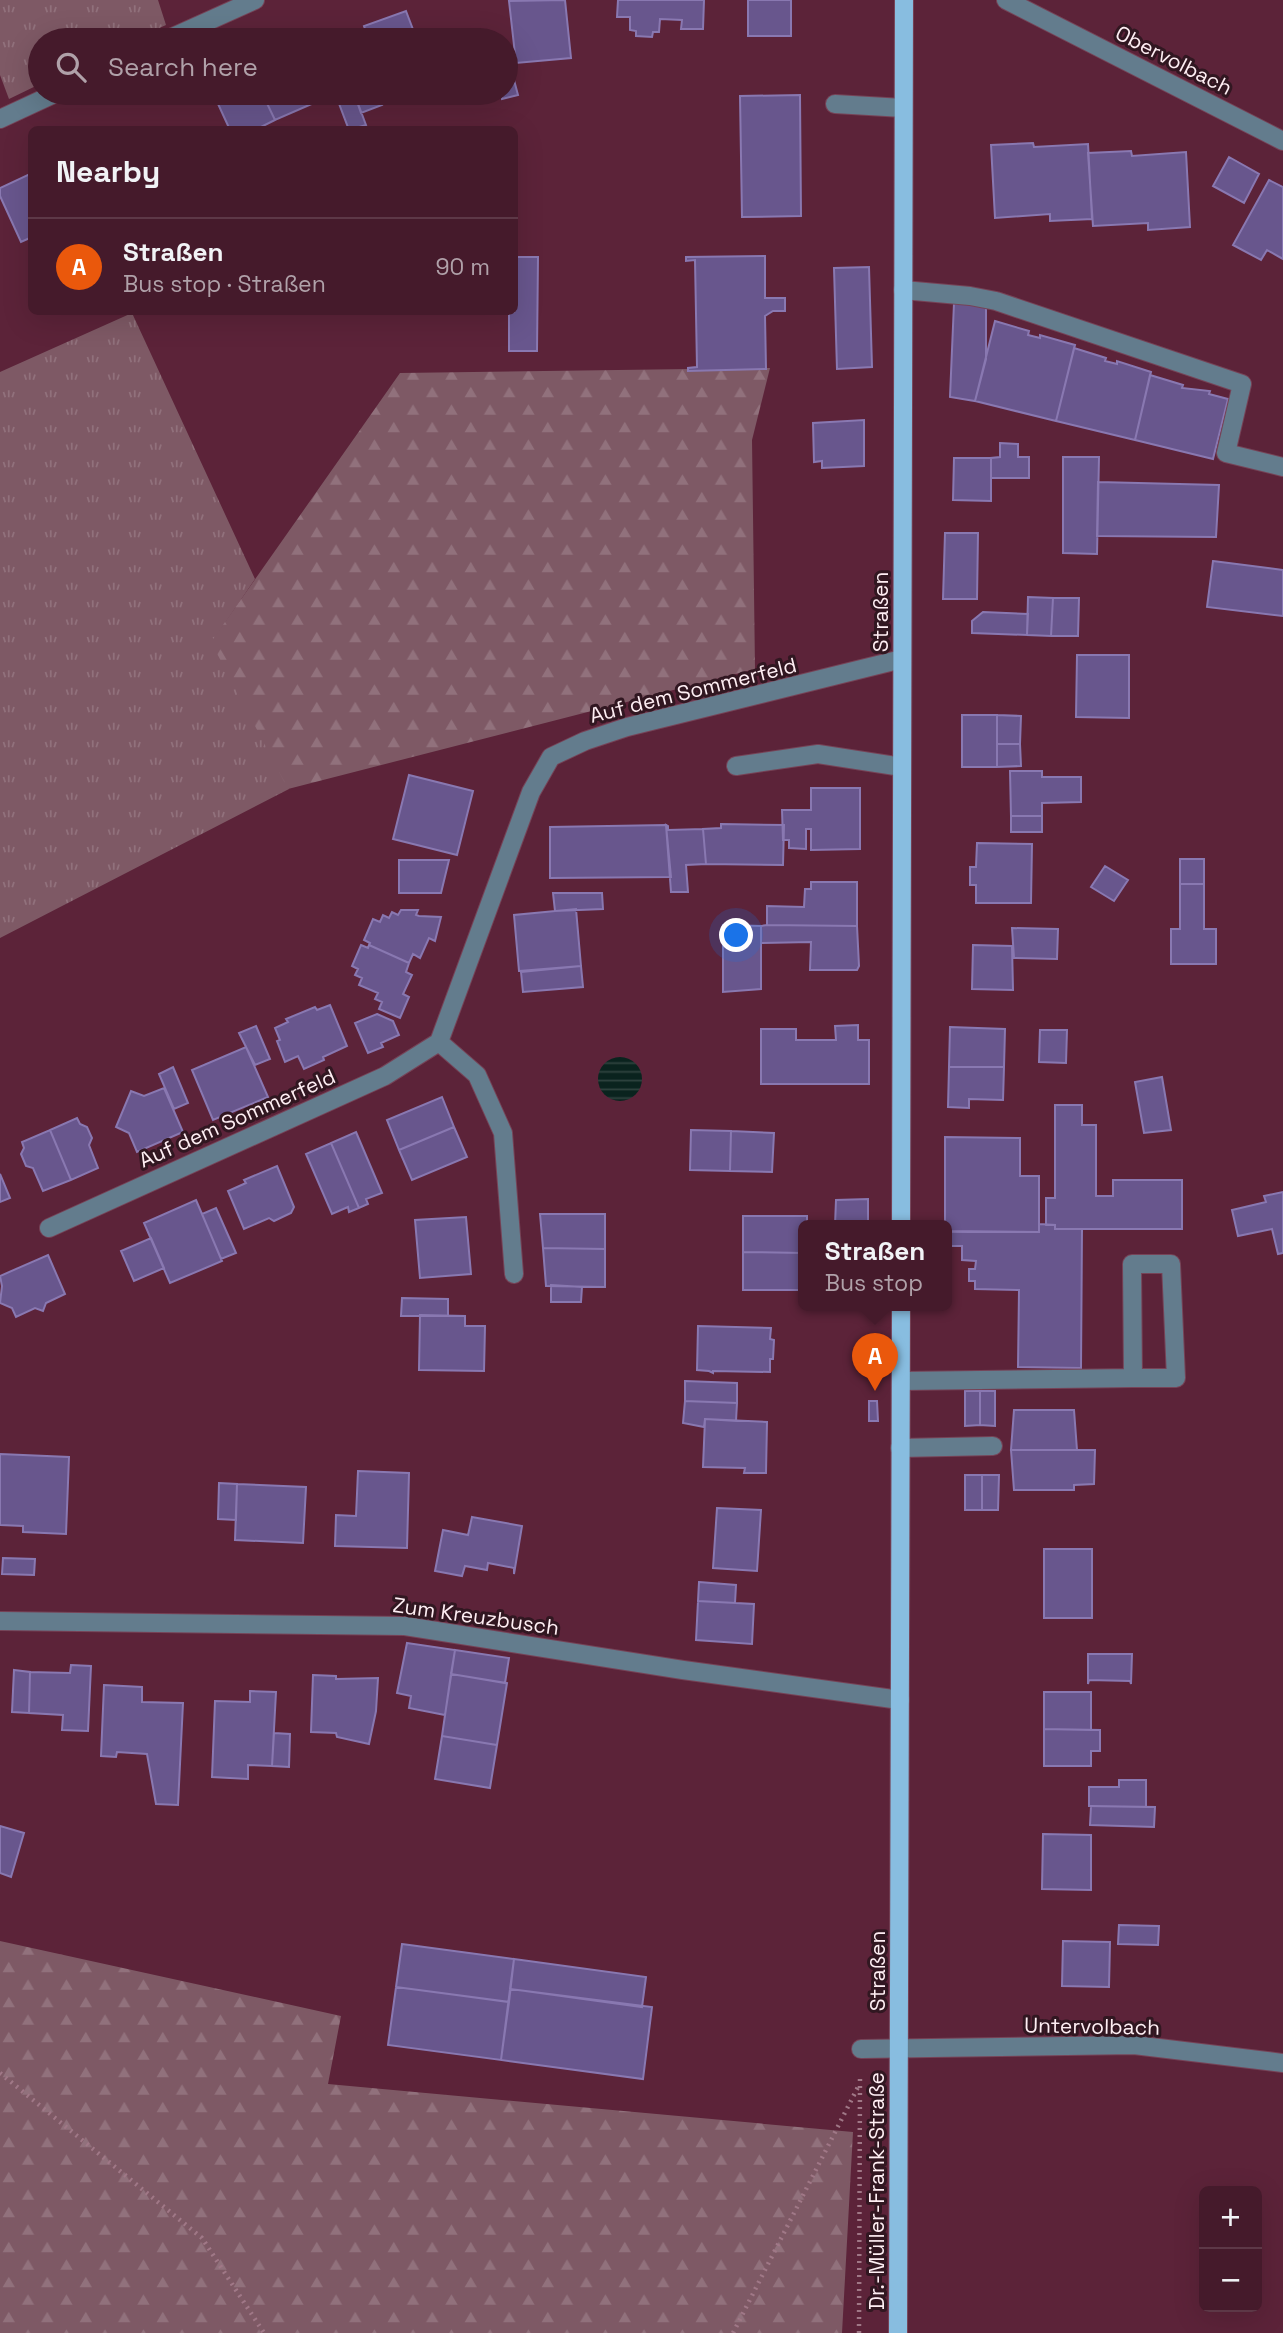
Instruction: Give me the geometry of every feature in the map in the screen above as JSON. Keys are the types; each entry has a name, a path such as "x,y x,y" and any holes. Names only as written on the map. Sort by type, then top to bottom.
{"main road":[{"name":"Straßen","path":"901,1220 904,0"},
{"name":"Straßen","path":"900,2049 901,1311"},
{"name":"Dr.-Müller-Frank-Straße","path":"898,2333 900,2049"}],"street":[{"path":"193,28 255,0"},
{"name":"Obervolbach","path":"1006,0 1283,141"},
{"path":"835,104 903,108"},
{"path":"0,119 30,105"},
{"path":"903,290 996,300 1242,384 1226,453 1283,467"},
{"name":"Auf dem Sommerfeld","path":"49,1228 385,1076 439,1042 531,792 551,757 585,741 627,727 902,659"},
{"path":"736,766 818,754 902,767"},
{"path":"439,1042 477,1075 503,1133 514,1273"},
{"path":"901,1381 1176,1378 1171,1264 1132,1264 1133,1378"},
{"path":"900,1447 993,1446"},
{"name":"Zum Kreuzbusch","path":"0,1621 405,1626 683,1670 900,1700"},
{"name":"Untervolbach","path":"861,2049 1134,2045 1283,2063"}],"path":[{"path":"859,2333 861,2049"},
{"path":"0,2073 202,2238 264,2333"},
{"path":"733,2333 859,2086"}],"green space":[{"path":"0,0 158,0 166,25 159,28 28,28 28,90 9,99 0,75"},
{"path":"128,315 133,315 255,579 212,642 289,789 0,938 0,372"},
{"path":"770,368 752,440 755,669 288,789 211,642 400,373"},
{"path":"0,1941 341,2016 328,2084 853,2132 842,2333 0,2333"}],"shaded area":[{"path":"620,1057 629,1058 636,1063 641,1070 641,1088 636,1095 629,1100 620,1101 611,1100 604,1095 599,1088 598,1079 599,1070 604,1063 611,1058"}],"building":[{"path":"565,0 571,58 518,63 518,28 512,28 509,1"},
{"path":"618,0 704,0 703,29 681,29 682,20 660,19 659,32 653,32 652,37 636,36 636,31 630,30 630,17 617,17"},
{"path":"748,0 791,0 791,36 748,36"},
{"path":"406,11 412,28 365,28 364,26"},
{"path":"800,95 801,216 742,217 740,96"},
{"path":"219,105 268,105 275,120 263,126 228,126"},
{"path":"268,105 309,105 275,120"},
{"path":"340,105 358,105 366,125 347,126"},
{"path":"358,105 382,105 361,113"},
{"path":"1033,143 1034,147 1088,144 1092,219 1050,221 1050,214 995,218 991,145"},
{"path":"1131,151 1132,156 1186,152 1190,227 1148,230 1148,223 1093,226 1088,153"},
{"path":"1229,157 1259,174 1244,203 1213,186"},
{"path":"28,175 28,239 21,242 0,196 0,188"},
{"path":"1269,180 1283,187 1283,259 1267,250 1261,260 1233,245"},
{"path":"765,256 765,298 785,298 785,311 773,311 765,316 766,369 688,371 688,368 697,367 695,260 686,261 686,257"},
{"path":"518,257 538,257 537,351 509,351 509,315 518,315"},
{"path":"869,267 872,367 837,369 834,268"},
{"path":"954,303 986,304 986,359 975,401 950,397"},
{"path":"995,321 1029,331 1028,335 1040,338 1040,335 1075,345 1056,421 975,401"},
{"path":"1074,348 1106,358 1105,361 1117,364 1117,361 1151,372 1135,440 1056,421"},
{"path":"1150,375 1183,385 1182,388 1210,391 1209,394 1228,399 1213,459 1135,440"},
{"path":"864,420 864,466 822,468 822,461 814,462 813,423"},
{"path":"1000,443 1018,444 1018,457 1029,457 1029,478 991,478 991,458 1000,457"},
{"path":"1063,457 1099,457 1097,554 1063,553"},
{"path":"954,458 991,458 991,501 953,500"},
{"path":"1098,482 1219,485 1216,537 1097,536"},
{"path":"945,533 978,533 977,599 943,599"},
{"path":"1213,561 1283,570 1283,616 1207,607"},
{"path":"1028,597 1053,598 1051,636 1027,635"},
{"path":"1053,598 1079,598 1078,636 1051,636"},
{"path":"983,612 1028,614 1027,635 972,633 972,621"},
{"path":"1077,655 1129,655 1129,718 1076,717"},
{"path":"962,715 997,715 997,767 962,767"},
{"path":"997,715 1021,716 1020,744 997,744"},
{"path":"997,744 1020,744 1021,766 997,767"},
{"path":"1010,771 1042,771 1042,777 1081,777 1081,802 1042,803 1042,816 1011,816"},
{"path":"409,775 473,791 457,855 393,839"},
{"path":"811,788 860,788 860,849 811,850 811,829 806,829 806,849 789,848 789,840 783,840 782,810 811,810"},
{"path":"1011,816 1042,816 1042,832 1011,832"},
{"path":"721,824 784,825 783,865 706,864 703,829 721,828"},
{"path":"666,825 671,877 550,878 550,827"},
{"path":"666,825 668,830 703,829 706,864 686,865 688,892 671,892"},
{"path":"977,843 1032,844 1031,903 976,903 976,885 970,885 970,867 976,867"},
{"path":"1180,859 1204,859 1204,884 1180,884"},
{"path":"399,860 449,860 441,893 399,893"},
{"path":"1105,866 1128,880 1114,901 1091,887"},
{"path":"811,882 857,882 857,926 767,925 767,906 804,907 805,889 811,889"},
{"path":"1180,884 1204,884 1204,929 1216,929 1216,964 1171,964 1171,929 1180,929"},
{"path":"553,893 602,893 603,909 555,911"},
{"path":"576,909 581,966 519,971 514,915"},
{"path":"401,910 418,910 416,915 419,916 441,917 435,941 429,938 420,958 413,954 409,963 369,945 370,943 364,940 373,919 380,922 383,915 389,918 392,912 398,915"},
{"path":"723,925 761,926 761,989 723,992"},
{"path":"761,926 857,926 859,966 857,970 810,970 811,942 761,943"},
{"path":"1012,928 1058,929 1057,959 1014,958"},
{"path":"361,945 368,948 369,945 409,963 406,972 412,975 403,994 409,997 400,1018 379,1009 382,1002 375,999 378,993 359,985 362,978 355,975 358,969 352,966"},
{"path":"973,945 1012,946 1013,990 972,989"},
{"path":"581,966 583,987 523,992 521,972"},
{"path":"330,1005 347,1046 304,1069 298,1056 285,1062 275,1028 288,1022 286,1019 315,1007 317,1010"},
{"path":"377,1014 393,1021 399,1035 381,1043 383,1047 368,1053 355,1023"},
{"path":"858,1025 858,1040 869,1040 869,1084 761,1084 761,1029 796,1029 796,1040 836,1040 835,1026"},
{"path":"256,1026 270,1059 255,1065 239,1033"},
{"path":"950,1027 1005,1029 1004,1067 949,1067"},
{"path":"1040,1030 1067,1030 1066,1063 1039,1062"},
{"path":"246,1047 268,1097 213,1120 192,1070"},
{"path":"173,1067 188,1103 174,1109 159,1074"},
{"path":"949,1067 1004,1067 1003,1100 969,1099 969,1108 948,1107"},
{"path":"1162,1077 1171,1130 1144,1133 1135,1082"},
{"path":"164,1088 183,1132 137,1152 129,1133 116,1127 131,1091 144,1096"},
{"path":"442,1097 454,1127 399,1150 387,1120"},
{"path":"1055,1105 1082,1105 1082,1125 1096,1125 1096,1196 1113,1196 1113,1180 1182,1180 1182,1229 1055,1229 1055,1225 1046,1225 1046,1198 1055,1198"},
{"path":"77,1118 80,1124 87,1127 92,1138 89,1145 98,1168 71,1180 50,1130"},
{"path":"454,1127 467,1157 412,1180 399,1150"},
{"path":"50,1130 71,1180 43,1191 33,1168 26,1166 21,1154 24,1148 22,1142"},
{"path":"691,1130 731,1131 730,1171 690,1170"},
{"path":"731,1131 774,1133 772,1172 730,1171"},
{"path":"356,1132 382,1193 366,1199 368,1204 359,1208 331,1143"},
{"path":"945,1137 1020,1138 1020,1176 1039,1176 1039,1232 952,1231 952,1220 945,1220"},
{"path":"331,1143 359,1208 349,1212 348,1207 332,1214 306,1154"},
{"path":"277,1166 294,1207 291,1213 274,1221 269,1218 244,1229 228,1191 246,1183 244,1180"},
{"path":"0,1174 10,1198 0,1202"},
{"path":"1283,1192 1283,1253 1278,1254 1272,1229 1238,1236 1232,1210 1266,1202 1264,1196"},
{"path":"868,1199 868,1220 835,1220 836,1200"},
{"path":"196,1200 222,1261 170,1283 144,1223"},
{"path":"216,1208 236,1253 221,1259 202,1214"},
{"path":"540,1214 605,1214 605,1249 543,1248"},
{"path":"743,1216 807,1216 807,1220 798,1220 798,1253 743,1252"},
{"path":"466,1217 471,1274 420,1278 415,1220"},
{"path":"1039,1224 1055,1225 1055,1229 1082,1229 1081,1368 1018,1367 1019,1290 975,1289 975,1281 969,1281 969,1269 975,1269 976,1261 962,1260 962,1246 952,1246 952,1232 1039,1232"},
{"path":"151,1238 164,1268 134,1281 121,1251"},
{"path":"543,1248 605,1249 605,1287 546,1286"},
{"path":"743,1252 798,1253 798,1290 743,1290"},
{"path":"48,1255 65,1294 46,1303 43,1311 35,1308 16,1317 12,1308 0,1303 0,1276"},
{"path":"551,1285 582,1287 581,1302 551,1302"},
{"path":"402,1298 448,1299 448,1316 401,1316"},
{"path":"420,1315 465,1316 465,1326 485,1326 484,1371 419,1370"},
{"path":"698,1326 771,1328 770,1339 774,1340 770,1372 713,1373 697,1370"},
{"path":"685,1381 737,1383 737,1403 685,1401"},
{"path":"965,1391 980,1391 980,1425 965,1426"},
{"path":"980,1391 995,1391 995,1426 980,1425"},
{"path":"685,1401 737,1403 736,1421 705,1419 704,1427 683,1423"},
{"path":"869,1401 877,1401 878,1421 869,1421"},
{"path":"1014,1410 1074,1410 1077,1450 1011,1450"},
{"path":"705,1419 767,1422 766,1473 744,1473 745,1468 703,1467"},
{"path":"1011,1450 1095,1450 1094,1484 1074,1485 1074,1490 1014,1490"},
{"path":"0,1454 69,1457 66,1534 23,1532 23,1526 0,1525"},
{"path":"358,1471 409,1473 407,1548 335,1546 336,1515 356,1516"},
{"path":"965,1475 982,1475 982,1510 965,1510"},
{"path":"982,1475 999,1475 998,1510 982,1510"},
{"path":"219,1483 237,1484 236,1520 218,1519"},
{"path":"237,1484 306,1487 303,1543 235,1540"},
{"path":"717,1508 761,1510 757,1571 713,1568"},
{"path":"472,1517 522,1526 514,1574 514,1568 488,1563 487,1570 465,1566 462,1576 435,1571 443,1530 468,1535"},
{"path":"1044,1549 1092,1549 1092,1618 1044,1618"},
{"path":"3,1558 35,1559 34,1575 2,1574"},
{"path":"699,1582 736,1585 735,1603 698,1601"},
{"path":"698,1601 754,1604 752,1644 696,1640"},
{"path":"407,1643 455,1650 445,1715 409,1708 411,1696 397,1693"},
{"path":"455,1650 509,1658 505,1683 451,1674"},
{"path":"1088,1654 1132,1654 1131,1684 1130,1681 1089,1680 1088,1684"},
{"path":"71,1665 91,1666 88,1731 62,1730 63,1715 29,1713 30,1672 70,1673"},
{"path":"14,1670 30,1672 29,1713 12,1712"},
{"path":"451,1674 507,1683 497,1745 442,1736"},
{"path":"313,1675 336,1676 336,1679 378,1678 376,1711 369,1744 337,1737 336,1733 311,1732"},
{"path":"104,1685 142,1687 142,1702 183,1703 178,1805 156,1804 147,1754 117,1752 116,1757 101,1756"},
{"path":"250,1691 276,1692 272,1766 248,1765 248,1779 212,1777 215,1701 250,1702"},
{"path":"1044,1692 1091,1692 1091,1730 1044,1729"},
{"path":"1044,1729 1100,1730 1100,1751 1091,1751 1091,1766 1044,1766"},
{"path":"274,1733 290,1734 289,1767 272,1766"},
{"path":"442,1736 497,1745 490,1788 435,1779"},
{"path":"1119,1780 1146,1780 1146,1807 1089,1806 1089,1787 1119,1787"},
{"path":"1091,1806 1155,1807 1154,1827 1090,1825"},
{"path":"0,1826 24,1833 11,1877 0,1873"},
{"path":"1043,1834 1091,1835 1091,1890 1042,1889"},
{"path":"1119,1925 1159,1926 1158,1945 1118,1944"},
{"path":"1063,1941 1110,1942 1109,1987 1062,1986"},
{"path":"402,1944 514,1959 509,2002 396,1987"},
{"path":"514,1959 646,1977 642,2007 510,1989"},
{"path":"396,1987 509,2002 501,2060 388,2045"},
{"path":"510,1989 652,2007 643,2079 501,2060"}],"place":[{"name":"Straßen","path":"875,1391"}]}
